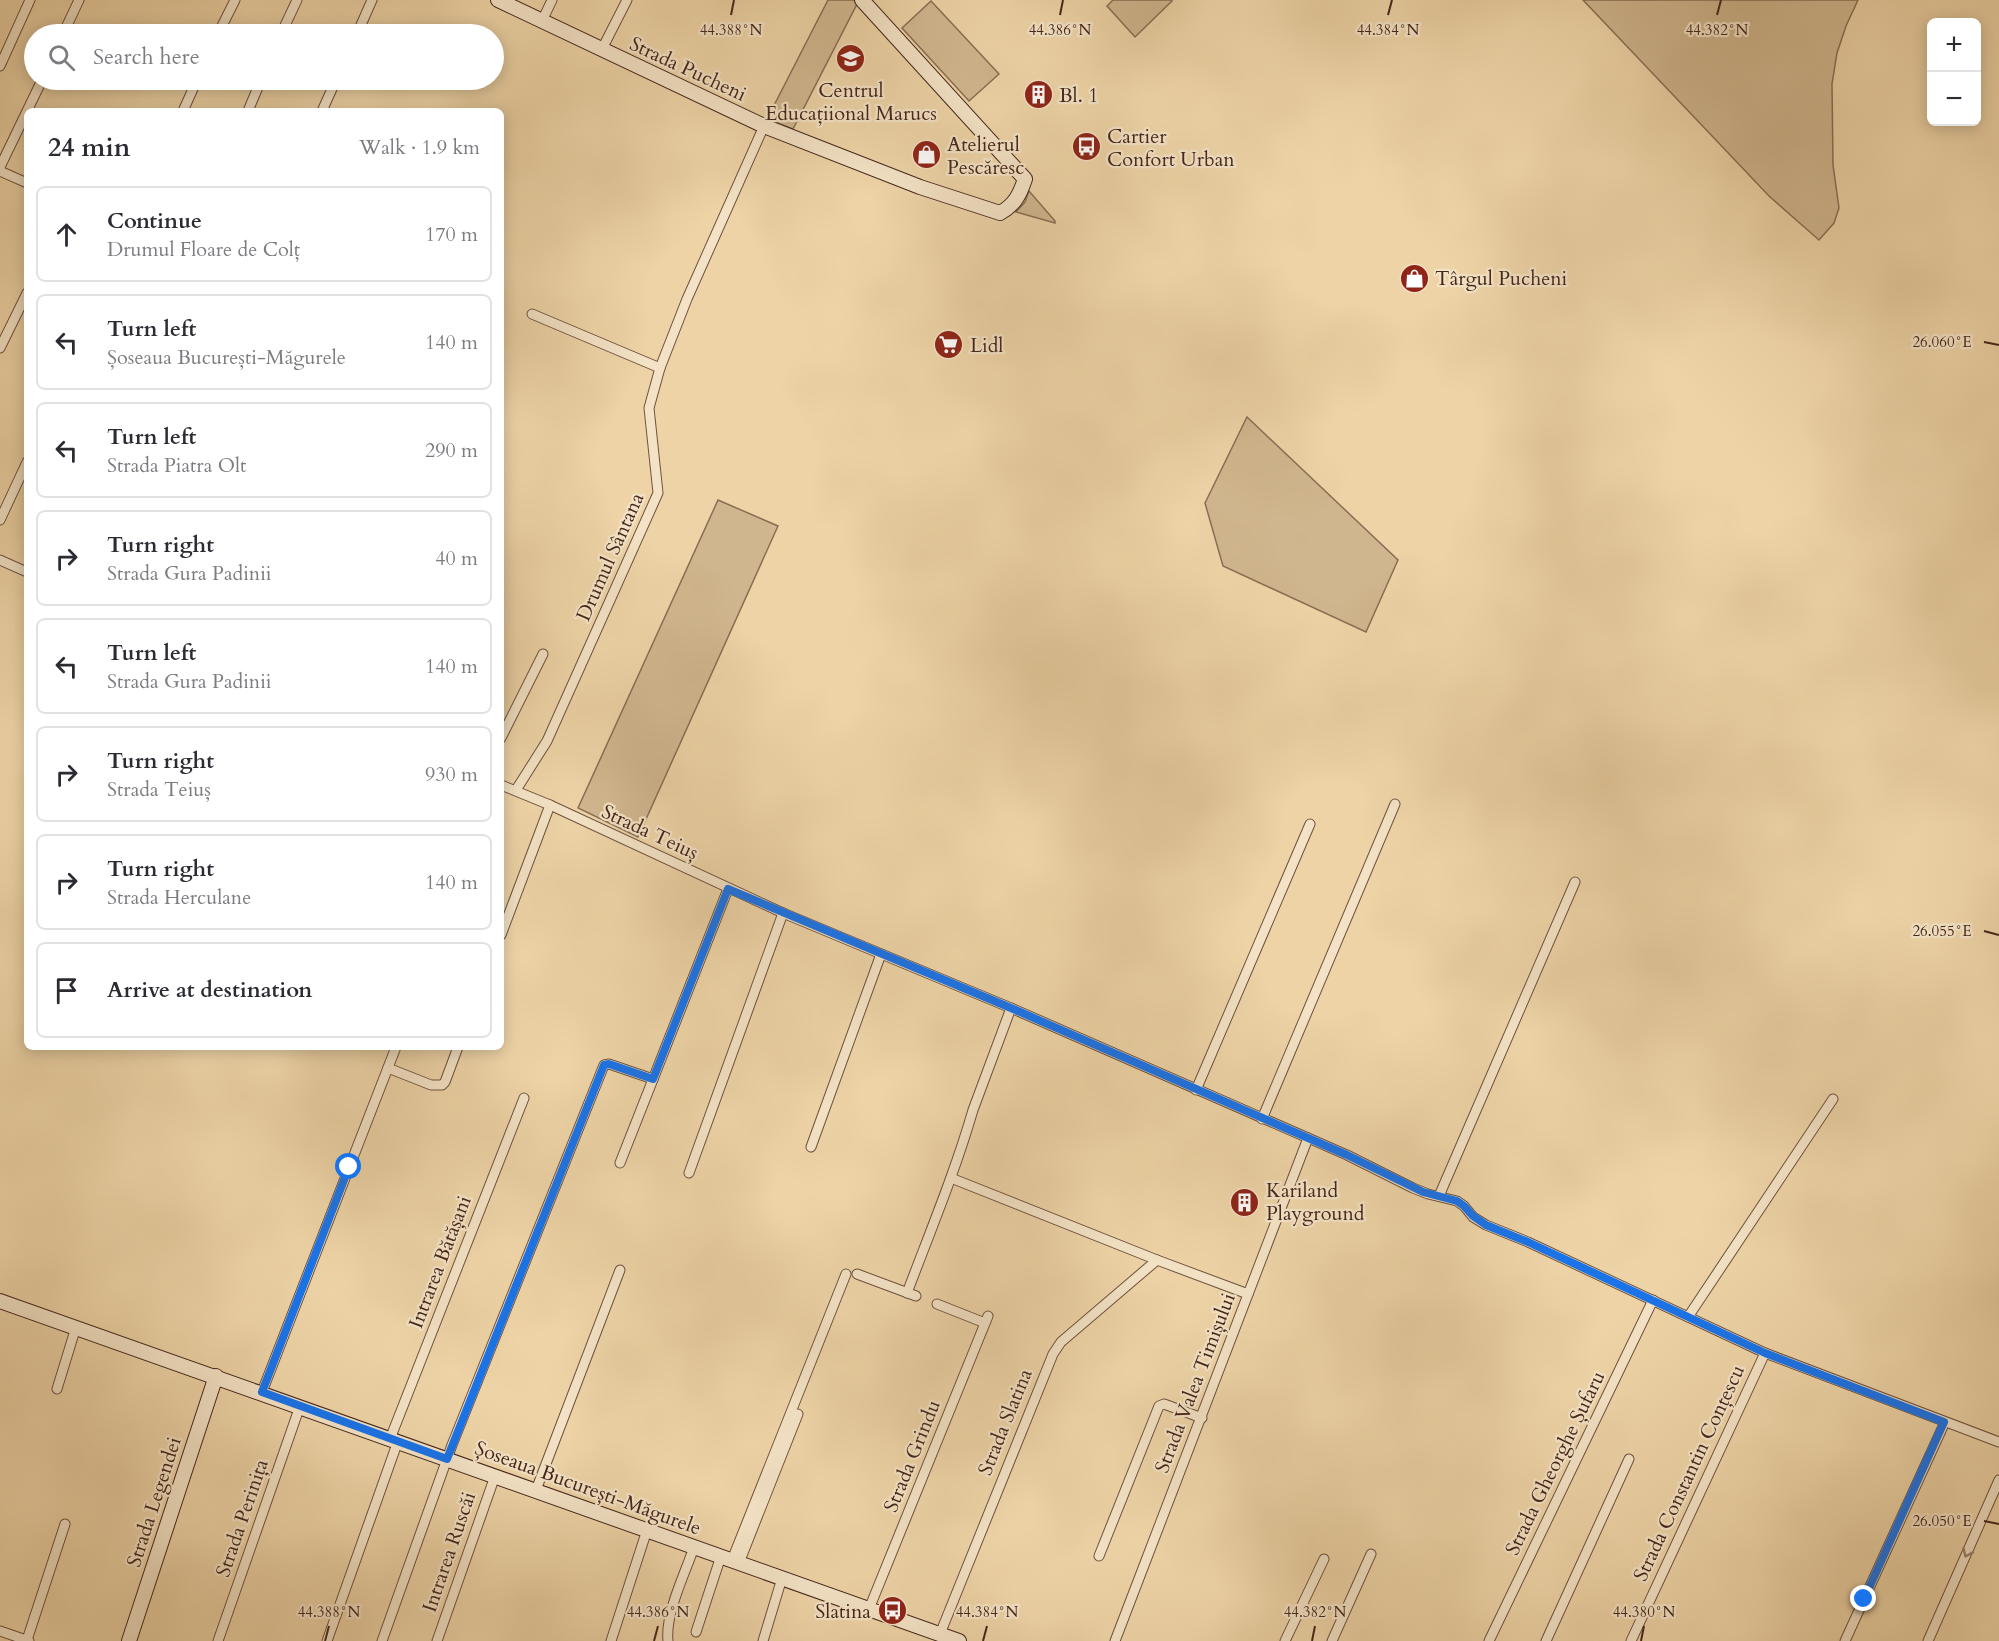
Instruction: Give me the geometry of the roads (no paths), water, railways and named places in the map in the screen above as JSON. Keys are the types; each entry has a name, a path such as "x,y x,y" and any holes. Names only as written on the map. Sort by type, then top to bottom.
{"street":[{"path":"0,66 30,0"},
{"path":"68,24 79,0"},
{"path":"223,24 235,0"},
{"path":"286,24 297,0"},
{"path":"361,24 372,0"},
{"name":"Strada Pucheni","path":"498,0 764,126 920,187 1000,213 1008,208 1018,197 1025,179 868,2"},
{"path":"542,21 552,0"},
{"path":"602,49 627,0"},
{"path":"29,108 37,90"},
{"path":"184,108 192,90"},
{"path":"249,108 257,90"},
{"path":"323,108 331,90"},
{"path":"24,118 0,169 24,181"},
{"name":"Drumul Sântana","path":"516,790 547,741 658,493 650,408 660,368 687,299 764,126"},
{"path":"0,348 24,298"},
{"path":"532,314 660,368"},
{"path":"0,520 24,468"},
{"path":"0,560 24,571"},
{"path":"504,732 543,654"},
{"name":"Strada Teiuș","path":"504,786 550,805 783,914 1011,1008 1308,1138 1413,1188 1461,1203 1473,1216 1486,1225 1528,1242 1765,1353 1999,1442"},
{"path":"1262,1119 1395,804"},
{"path":"504,927 550,805"},
{"path":"1196,1090 1310,824"},
{"path":"1439,1196 1575,882"},
{"path":"620,1163 728,889"},
{"path":"689,1173 783,914"},
{"path":"811,1147 881,954"},
{"path":"857,1274 911,1295 973,1110 1011,1008"},
{"path":"262,1392 395,1050"},
{"path":"388,1068 430,1085 442,1085 457,1050"},
{"path":"382,1641 447,1459 604,1065 653,1079"},
{"name":"Intrarea Bătășani","path":"327,1641 394,1440 524,1098"},
{"path":"1688,1317 1833,1099"},
{"name":"Strada Valea Timișului","path":"1115,1641 1308,1138"},
{"path":"951,1178 1248,1294"},
{"name":"Strada Slatina","path":"940,1634 1053,1353 1061,1342 1157,1260"},
{"path":"536,1490 620,1270"},
{"path":"731,1560 846,1274"},
{"name":"Șoseaua București-Măgurele","path":"0,1300 959,1641"},
{"name":"Strada Gheorghe Șufaru","path":"1489,1641 1653,1300"},
{"name":"Strada Grindu","path":"869,1609 986,1320 937,1304"},
{"path":"57,1389 76,1327"},
{"name":"Strada Constantin Conțescu","path":"1631,1641 1765,1353"},
{"name":"Strada Legendei","path":"129,1641 216,1376"},
{"path":"1099,1556 1159,1406 1164,1404 1202,1418"},
{"name":"Strada Perinița","path":"218,1641 300,1406"},
{"path":"696,1632 798,1414"},
{"path":"1845,1641 1944,1422"},
{"path":"1546,1641 1629,1459"},
{"name":"Intrarea Ruscăi","path":"437,1641 495,1476"},
{"path":"1928,1641 1999,1480"},
{"path":"0,1631 24,1640 65,1524"},
{"path":"611,1641 647,1530"},
{"path":"668,1641 667,1631 670,1618 694,1547"},
{"path":"1332,1641 1371,1554"},
{"path":"1285,1641 1324,1559"},
{"path":"763,1641 782,1578"}],"place":[{"name":"Centrul Educațiional Marucs","path":"851,59"},
{"name":"Bl. 1","path":"1038,95"},
{"name":"Cartier Confort Urban","path":"1086,147"},
{"name":"Atelierul Pescăresc","path":"926,155"},
{"name":"Târgul Pucheni","path":"1414,278"},
{"name":"Lidl","path":"949,345"},
{"name":"Kariland Playground","path":"1245,1202"},
{"name":"Slatina","path":"892,1611"}]}
